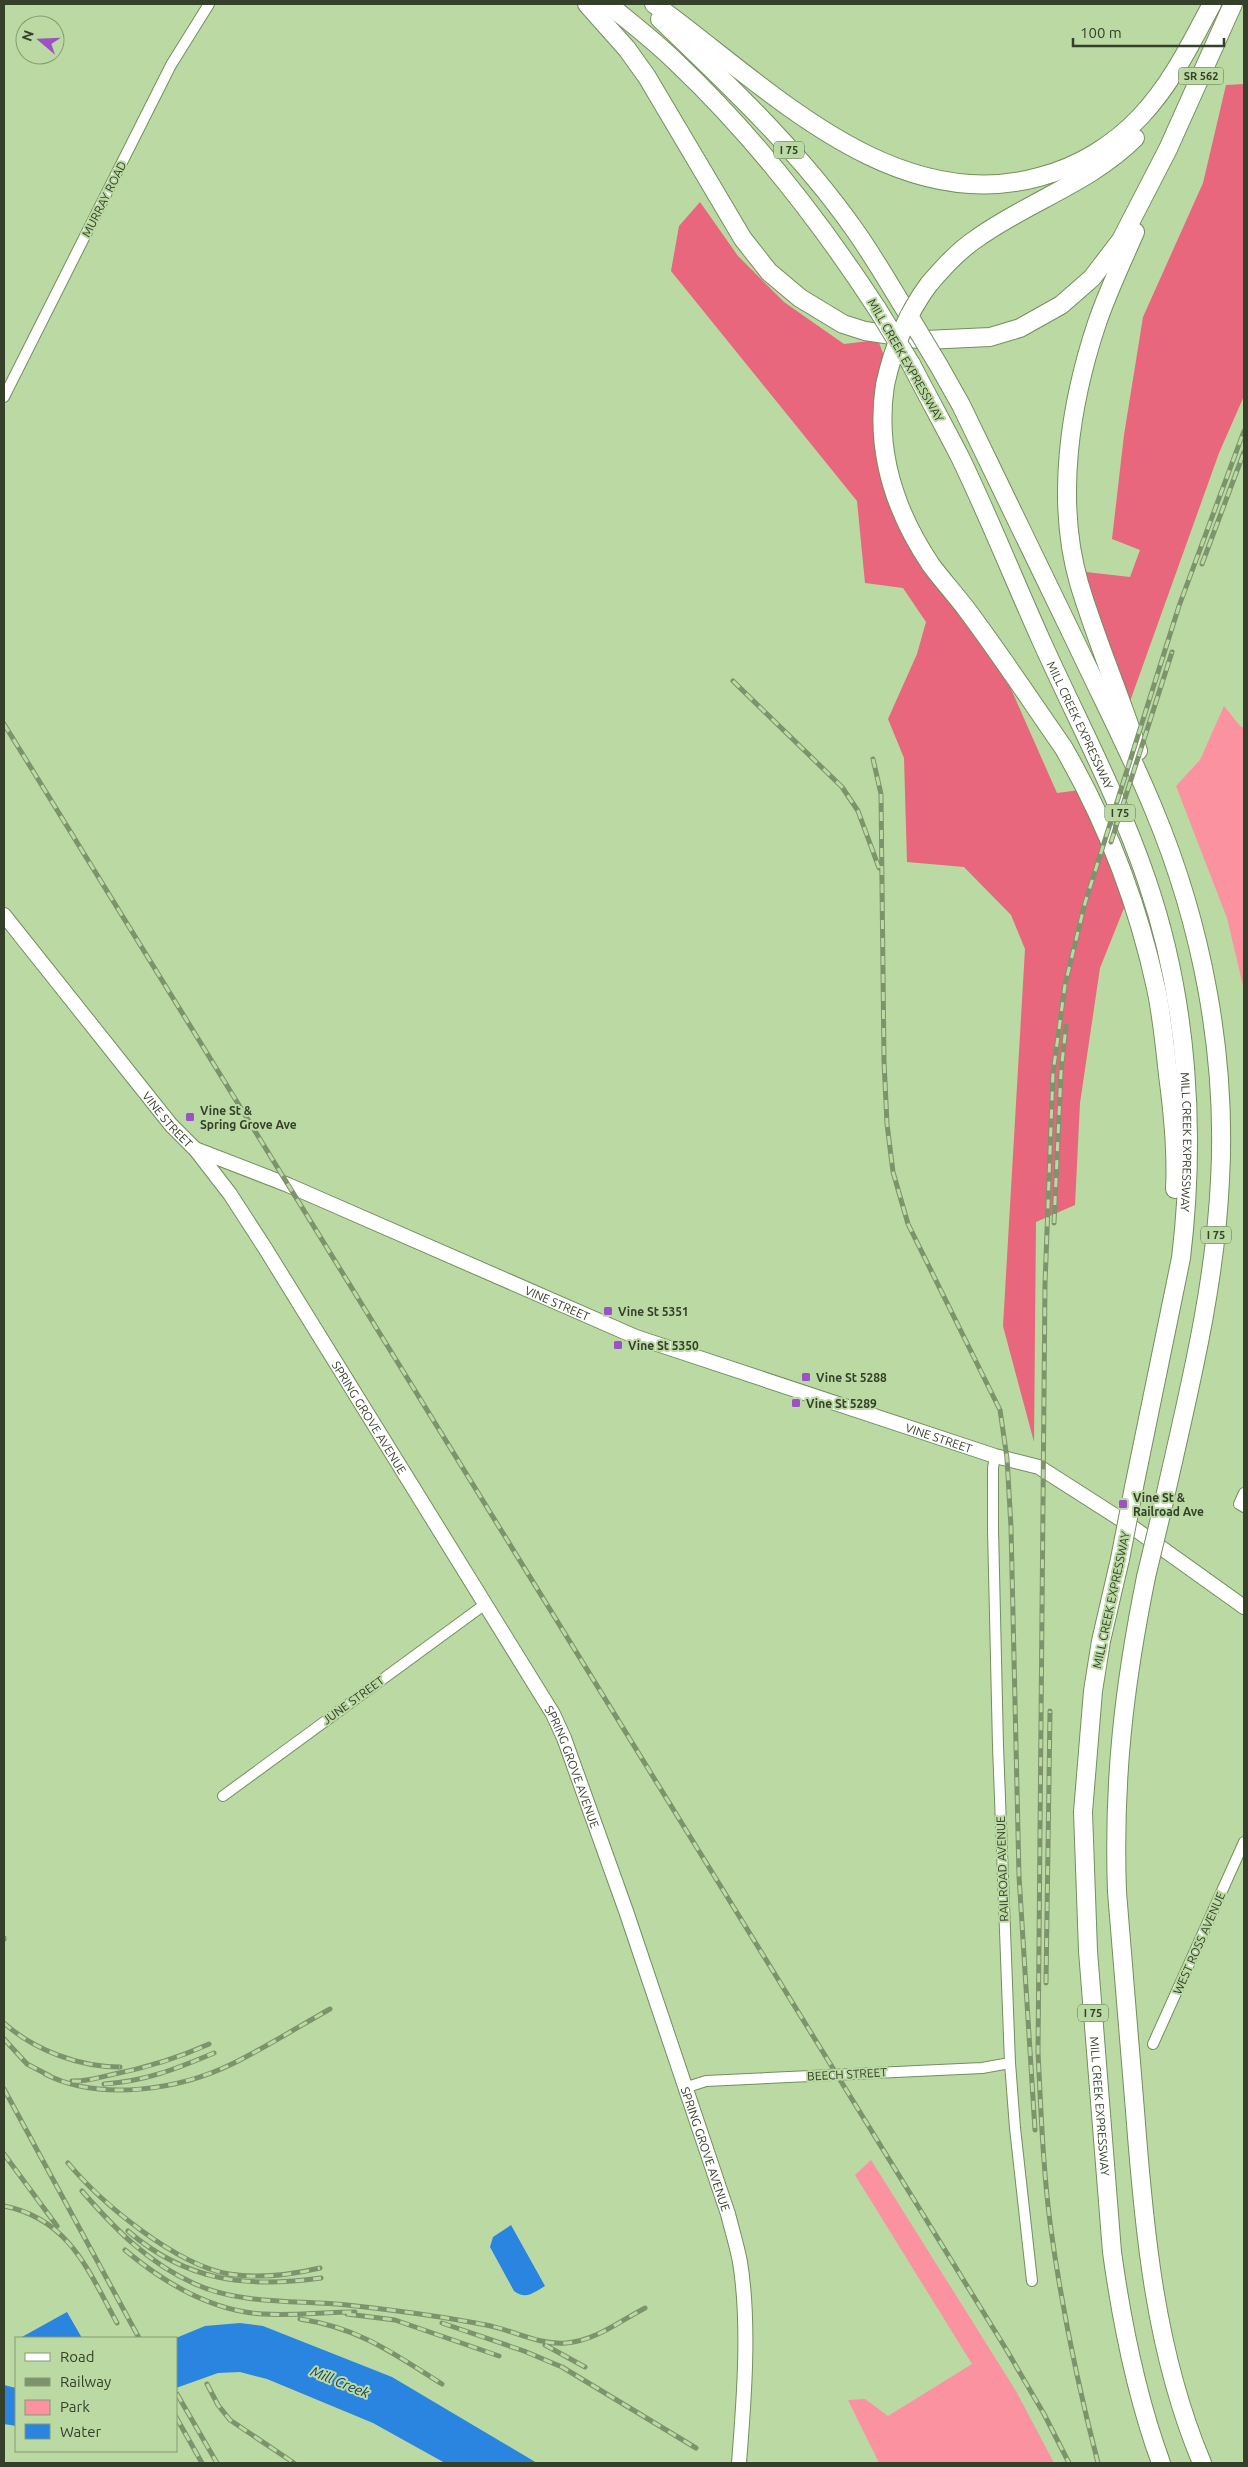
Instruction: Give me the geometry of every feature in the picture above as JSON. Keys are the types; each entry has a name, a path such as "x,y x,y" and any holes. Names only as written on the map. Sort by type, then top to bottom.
{"highway":[{"path":"587,4 627,49 647,77 754,254 769,272 800,298 843,324 865,331 925,340 972,339 1003,334 1041,317 1079,291 1121,240 1168,149"},
{"name":"MILL CREEK EXPRESSWAY","path":"608,4 677,62 741,130 827,235 878,310 911,364 960,458 1128,831 1158,916 1179,1019 1188,1100 1185,1223 1120,1559 1101,1642 1090,1724 1083,1812 1084,1893 1115,2270 1134,2375 1161,2463"},
{"name":"MILL CREEK EXPRESSWAY","path":"644,4 762,120 809,174 854,229 909,316 965,414 1139,774 1171,855 1194,928 1210,1007 1219,1093 1221,1131 1218,1209 1210,1283 1163,1506 1146,1577 1123,1703 1115,1825 1117,1892 1146,2234 1166,2349 1182,2410 1202,2463"},
{"path":"654,4 750,77 842,141 882,162 915,175 946,183 987,185 1019,183 1050,174 1080,162 1121,136 1142,115 1173,75 1212,4"},
{"path":"1172,1297 1170,1258 1176,1169 1170,1090 1156,989 1135,912 1095,811 1063,747 967,610 932,566 910,530 894,496 885,460 882,435 885,385 894,350 916,302 929,284 947,264 974,240 1081,179 1138,135 1162,108 1184,73 1216,4"},
{"name":"SR 562","path":"1168,149 1234,4"},
{"path":"1139,774 1138,751 1079,582 1067,509 1069,463 1079,389 1097,322 1160,176 1168,149"}],"main road":[{"name":"VINE STREET","path":"4,915 171,1125 195,1150 288,1185 636,1338 995,1456 1040,1467 1128,1524 1244,1607"},
{"name":"SPRING GROVE AVENUE","path":"195,1150 230,1194 264,1248 484,1605 554,1714 564,1738 626,1911 684,2088 728,2214 740,2261 744,2303 742,2422 739,2463"}],"street":[{"name":"MURRAY ROAD","path":"4,397 171,65 209,4"},
{"name":"RAILROAD AVENUE","path":"995,1456 993,1468 993,1529 997,1716 1010,2063 1015,2128 1032,2281"},
{"path":"1244,1493 1239,1504 1244,1507"},
{"name":"JUNE STREET","path":"223,1796 484,1605"},
{"name":"WEST ROSS AVENUE","path":"1153,2044 1244,1842"},
{"name":"BEECH STREET","path":"684,2088 706,2082 982,2068 1010,2063"}],"green space":[{"path":"1224,706 1240,726 1244,728 1244,990 1227,918 1176,786 1200,760"},
{"path":"871,2160 1016,2391 1054,2463 879,2463 848,2400 865,2399 888,2416 972,2364 855,2175"}],"shaded area":[{"path":"1244,84 1244,396 1219,453 1128,707 1096,626 1086,572 1130,577 1140,550 1112,539 1124,435 1143,317 1203,183 1226,85"},
{"path":"700,202 738,256 784,302 844,344 878,340 884,356 883,478 1011,689 1057,793 1095,788 1132,888 1100,968 1080,1103 1075,1205 1036,1222 1034,1442 1003,1326 1025,949 1011,915 964,867 907,862 904,758 888,719 917,654 926,622 903,588 865,583 857,501 671,271 679,226"}],"water":[{"path":"511,2225 545,2286 526,2295 518,2294 514,2291 490,2247 493,2237"},
{"path":"67,2312 81,2337 22,2337"},
{"name":"Mill Creek","path":"240,2323 263,2326 392,2377 537,2463 445,2463 373,2423 267,2379 240,2372 218,2373 178,2387 178,2337 205,2326"},
{"path":"4,2385 15,2388 15,2426 4,2424"}],"railway":[{"path":"1098,2463 1071,2347 1051,2230 1044,2163 1038,2052 1045,1284 1053,1073 1065,985 1085,903 1179,606 1244,431"},
{"path":"1202,564 1244,452"},
{"path":"1111,842 1172,652"},
{"path":"733,681 842,787 858,811 879,868"},
{"path":"4,724 1006,2349 1044,2414 1069,2463"},
{"path":"873,759 881,794 884,1061 887,1124 893,1172 908,1224 1000,1410 1007,1458 1011,1527 1019,1876 1035,2130"},
{"path":"1054,1223 1061,1072 1066,1026"},
{"path":"1046,1983 1050,1711"},
{"path":"45,2074 67,2083 90,2088 115,2090 165,2086 189,2080 234,2063 330,2009"},
{"path":"4,2023 29,2041 58,2055 89,2064 120,2067"},
{"path":"4,2039 27,2064 50,2076"},
{"path":"72,2081 91,2080 148,2066 172,2059 209,2044"},
{"path":"104,2084 147,2077 214,2053"},
{"path":"4,2089 138,2337"},
{"path":"4,2154 57,2226"},
{"path":"68,2163 120,2214 164,2246 186,2259 208,2268 229,2274 241,2275 264,2276 297,2273 320,2268"},
{"path":"82,2191 120,2232 162,2266 178,2276 213,2291 250,2299 347,2305 434,2316 496,2327 536,2340 556,2343 587,2339 645,2308"},
{"path":"4,2206 45,2222 61,2235 86,2266 117,2323"},
{"path":"128,2231 150,2248 173,2261 195,2271 219,2277 243,2281 268,2282 321,2278"},
{"path":"125,2250 172,2284 207,2301 225,2307 263,2314 355,2312"},
{"path":"347,2314 395,2320 499,2356"},
{"path":"300,2319 321,2323 358,2335 391,2352 442,2384"},
{"path":"442,2323 524,2351 562,2367 696,2448"},
{"path":"545,2345 585,2367"},
{"path":"207,2384 218,2405 230,2420 294,2463"},
{"path":"178,2396 217,2463"},
{"path":"178,2421 202,2463"}],"place":[{"name":"Vine St & Spring Grove Ave","path":"190,1117"},
{"name":"Vine St 5351","path":"608,1311"},
{"name":"Vine St 5350","path":"618,1345"},
{"name":"Vine St 5288","path":"806,1377"},
{"name":"Vine St 5289","path":"796,1403"},
{"name":"Vine St & Railroad Ave","path":"1123,1504"}]}
